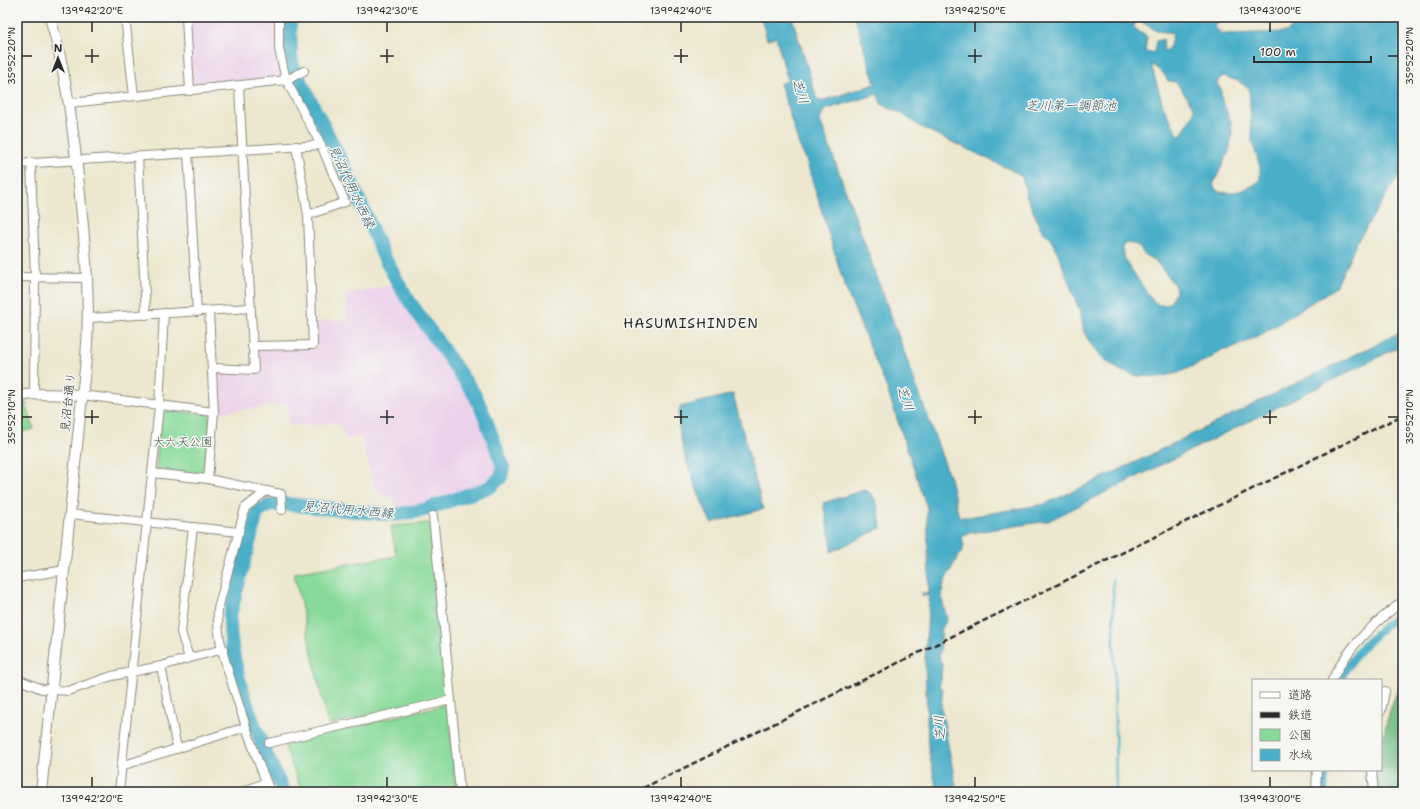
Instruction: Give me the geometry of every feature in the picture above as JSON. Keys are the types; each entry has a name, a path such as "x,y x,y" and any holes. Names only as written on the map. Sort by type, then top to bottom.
{"street":[{"name":"見沼台通り","path":"41,792 89,318 88,278 70,103 59,50 50,17"},
{"path":"125,17 134,96"},
{"path":"186,17 190,91"},
{"path":"279,17 279,49 290,78 345,202 308,215"},
{"path":"70,103 239,86 290,78 304,71"},
{"path":"212,368 254,370 239,86"},
{"path":"17,164 188,152 321,145"},
{"path":"252,346 313,345 308,215 296,146"},
{"path":"188,152 197,312"},
{"path":"138,156 146,315"},
{"path":"31,162 36,277 34,394"},
{"path":"17,277 88,278"},
{"path":"89,318 250,308"},
{"path":"208,479 214,412 210,311"},
{"path":"119,792 159,406 164,313"},
{"path":"17,396 34,394 82,395 214,412"},
{"path":"152,473 208,479 281,494 282,510"},
{"path":"266,491 245,508 218,609 217,621 222,649 246,727 271,792"},
{"path":"70,514 238,532"},
{"path":"433,516 460,792"},
{"path":"189,658 181,632 192,528"},
{"path":"17,578 64,570"},
{"path":"1332,679 1341,662 1353,644 1383,616 1403,600"},
{"path":"17,679 32,686 52,690 68,691 112,676 161,666 222,649"},
{"path":"161,666 177,748"},
{"path":"1382,707 1386,691"},
{"path":"269,743 451,700"},
{"path":"121,766 246,727"},
{"path":"1316,792 1317,771"},
{"path":"1372,771 1374,792"},
{"path":"247,791 266,782"}],"shaded area":[{"path":"189,17 275,17 275,49 283,75 280,77 195,87 193,84"},
{"path":"394,285 477,408 498,463 498,470 494,477 449,498 424,505 396,508 395,500 381,495 375,489 361,437 346,439 338,423 290,426 287,403 218,413 215,374 217,372 258,374 255,352 258,350 317,348 316,321 347,320 346,294"}],"green space":[{"path":"26,403 34,429 17,433 17,404"},
{"name":"大六天公園","path":"163,411 208,414 210,417 205,473 202,476 158,470 156,467 161,413"},
{"path":"429,523 447,696 328,725 294,573 396,556 391,526"},
{"path":"1403,679 1403,792 1379,792 1377,780 1379,771 1382,771 1382,746 1386,723"},
{"path":"448,704 456,792 302,792 284,744"}],"water":[{"name":"芝川第一調節池","path":"761,17 792,17 817,99 821,101 875,84 855,17 1221,17 1214,27 1223,34 1286,32 1290,30 1298,17 1403,17 1403,167 1357,242 1336,287 1262,334 1229,350 1223,349 1211,358 1178,373 1159,377 1138,376 1121,371 1105,360 1092,346 1084,332 1080,312 1057,251 1049,237 1042,231 1027,197 1022,177 1013,171 919,126 902,114 881,104 878,94 824,110 820,120 950,478 959,517 968,517 1045,504 1115,472 1403,331 1403,345 1048,521 970,533 962,536 964,547 948,575 942,592 942,599 947,620 942,628 939,660 942,663 939,687 943,689 941,707 957,792 937,792 928,747 925,660 929,596 922,595 922,593 929,593 927,508 886,386 845,287 806,160 799,145 780,83 788,81 776,37 767,40","holes":["1140,21 1157,31 1173,33 1170,46 1164,53 1163,39 1156,41 1154,52 1148,53 1145,50 1147,37 1133,27 1134,23","1151,64 1163,73 1168,81 1175,82 1178,85 1194,108 1194,112 1181,135 1178,135 1163,106","1223,76 1238,81 1249,88 1252,141 1260,167 1260,180 1246,189 1228,193 1217,191 1213,185 1229,151 1232,135 1231,122 1221,97 1221,89 1217,84 1219,79","1127,243 1137,245 1146,256 1155,260 1175,286 1176,292 1170,303 1166,305 1159,305 1152,300 1125,260 1122,246"]},
{"path":"733,394 763,509 711,523 694,482 683,449 679,419 680,407"},
{"path":"864,490 873,496 879,512 881,528 831,552 832,547 823,503"}],"waterway":[{"name":"見沼代用水西縁","path":"284,792 265,751 247,706 234,659 231,636 230,615 257,513 267,507 282,504 395,515 424,510 490,487 501,477 503,467 485,417 475,395 405,295 384,257 345,168 293,67 291,57 290,17"},
{"path":"1113,579 1116,792"},
{"path":"1341,679 1352,660 1367,642 1403,612"},
{"path":"1324,792 1325,771"}],"railway":[{"path":"635,792 1403,415"}],"district":[{"name":"HASUMISHINDEN","path":"691,323"}],"water label":[{"name":"芝川","path":"801,91"},
{"name":"芝川","path":"906,398"},
{"name":"芝川","path":"939,728"}]}
